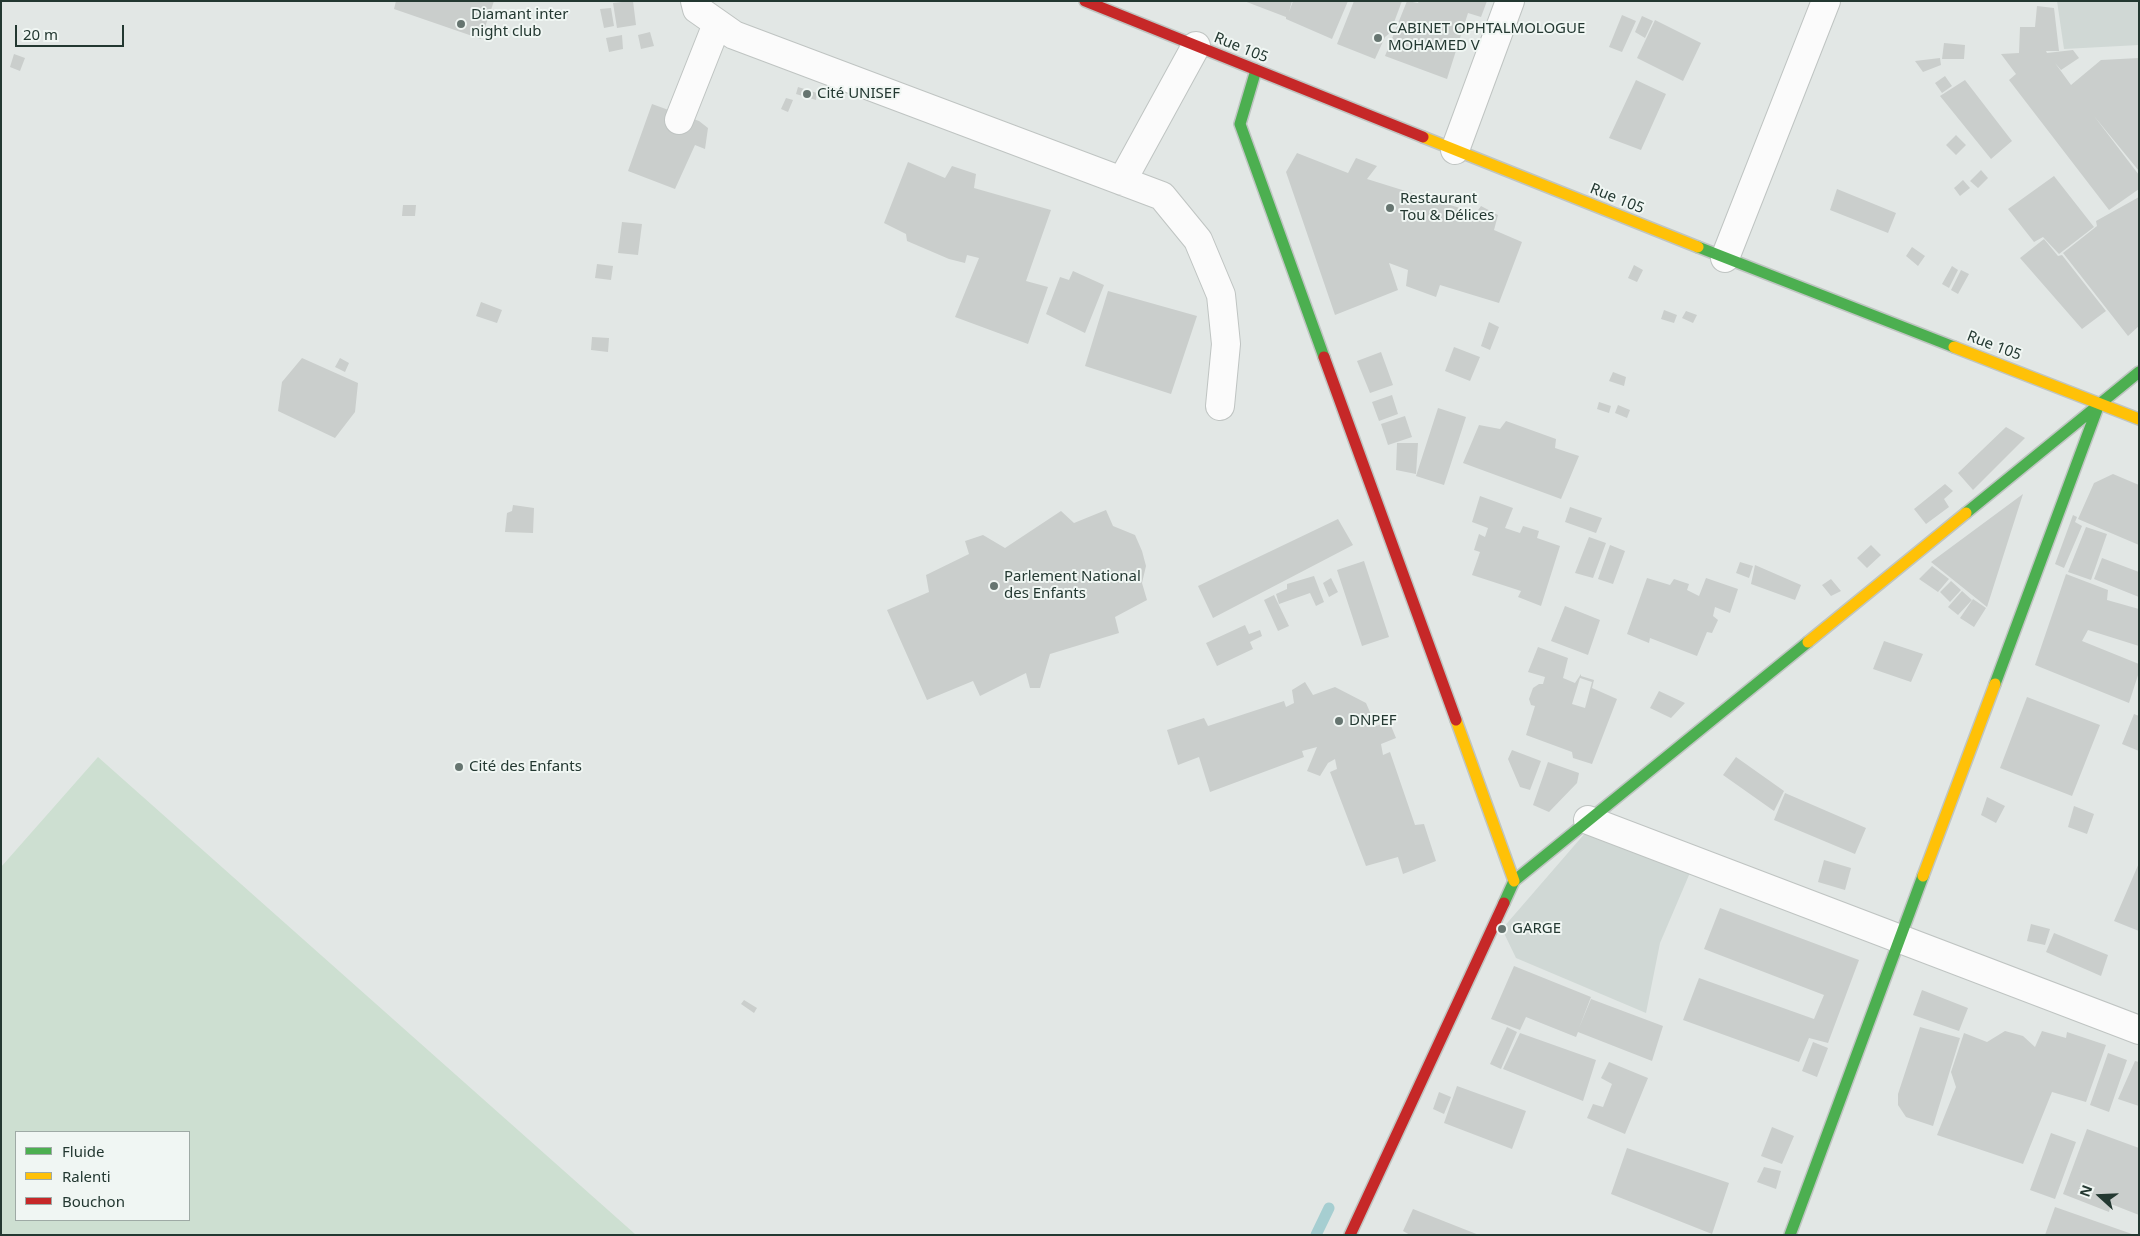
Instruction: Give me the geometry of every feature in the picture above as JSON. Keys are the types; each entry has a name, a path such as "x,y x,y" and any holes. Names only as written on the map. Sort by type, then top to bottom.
{"street":[{"path":"695,1 697,9 734,35 1162,196 1198,240 1222,295 1226,344 1220,406"},
{"name":"Rue 105","path":"1086,1 1724,258 2139,419"},
{"path":"1455,150 1510,1"},
{"path":"1724,258 1826,1"},
{"path":"679,120 717,24"},
{"path":"1122,181 1196,46"},
{"path":"1256,70 1240,124 1514,881"},
{"path":"1350,1235 1514,881 2139,372"},
{"path":"1790,1235 2099,403"},
{"path":"1588,820 2139,1030"}],"shaded area":[{"path":"2057,1 2139,1 2139,45 2064,49"},
{"path":"1586,832 1692,868 1660,943 1646,1013 1516,958 1502,929"}],"green space":[{"path":"98,757 635,1234 634,1235 1,1235 1,867"}],"building":[{"name":"Diamant inter night club","path":"396,1 494,1 481,39 394,9"},
{"path":"633,1 636,25 617,28 613,3"},
{"path":"1244,1 1292,1 1289,12 1293,1 1348,1 1332,39 1286,19 1286,17"},
{"path":"1354,1 1402,1 1390,33 1385,37 1375,59 1337,44"},
{"path":"1407,1 1418,3 1419,1 1487,1 1481,17 1468,13 1447,79 1385,56"},
{"path":"2037,6 2054,8 2059,51 2046,51 2047,53 2073,50 2079,58 2061,70 2055,63 2071,85 2101,60 2139,58 2139,171 2094,116 2139,175 2139,189 2109,210 2009,80 2016,74 2001,54 2019,53 2020,27 2035,27"},
{"path":"611,8 614,26 604,28 600,9"},
{"path":"1622,15 1636,21 1622,52 1609,47"},
{"path":"1642,16 1653,21 1645,38 1635,32"},
{"path":"1655,20 1701,43 1683,81 1637,58"},
{"path":"650,32 654,46 641,49 638,35"},
{"path":"622,35 623,49 609,52 606,38"},
{"path":"1944,43 1965,45 1964,59 1942,59"},
{"path":"14,54 25,58 20,71 10,67"},
{"path":"1940,58 1941,65 1923,72 1915,61"},
{"path":"1945,76 1952,86 1942,93 1935,83"},
{"path":"1636,80 1666,94 1641,150 1609,138"},
{"path":"1965,80 2012,141 1991,159 1940,96"},
{"name":"Cité UNISEF","path":"798,87 817,93 816,100 796,94"},
{"path":"786,98 793,100 788,112 781,109"},
{"path":"652,104 699,121 708,128 705,149 695,145 675,189 628,171"},
{"path":"1956,135 1966,145 1956,155 1946,145"},
{"path":"1297,153 1348,173 1356,158 1377,166 1367,179 1476,213 1481,206 1498,215 1494,230 1522,242 1499,303 1440,285 1436,297 1406,286 1408,270 1389,263 1398,290 1335,315 1286,172"},
{"path":"908,162 945,178 952,166 976,174 974,188 1051,210 1026,281 1048,287 1028,344 955,317 979,258 967,255 965,263 949,259 907,241 906,234 884,223"},
{"path":"1981,170 1988,178 1978,188 1970,181"},
{"path":"2054,176 2094,227 2059,254 2043,237 2034,242 2008,209"},
{"path":"1963,180 1970,188 1960,196 1954,188"},
{"path":"1837,189 1896,213 1888,233 1830,210"},
{"path":"2139,197 2139,326 2128,336 2063,253 2097,226 2096,221"},
{"path":"403,205 416,205 415,216 402,216"},
{"path":"622,222 642,224 638,255 618,253"},
{"path":"2044,239 2058,256 2062,255 2106,311 2082,329 2020,258"},
{"path":"1912,247 1925,256 1918,266 1906,256"},
{"path":"597,264 613,266 611,280 595,278"},
{"path":"1634,265 1643,270 1637,282 1628,278"},
{"path":"1952,266 1958,270 1949,288 1942,284"},
{"path":"1961,270 1969,274 1958,294 1951,290"},
{"path":"1073,271 1104,285 1085,333 1046,314 1060,277 1069,280"},
{"path":"1108,291 1197,316 1171,394 1085,366"},
{"path":"481,302 502,310 497,323 476,316"},
{"path":"1664,310 1677,315 1674,323 1661,319"},
{"path":"1686,311 1697,315 1693,323 1682,318"},
{"path":"1489,322 1499,327 1490,350 1481,346"},
{"path":"592,337 609,338 608,352 591,350"},
{"path":"1454,347 1480,357 1470,381 1445,371"},
{"path":"1381,352 1393,385 1370,393 1357,361"},
{"path":"302,358 358,383 355,412 335,438 278,411 282,382"},
{"path":"340,358 349,363 345,372 335,367"},
{"path":"1613,372 1626,377 1624,386 1609,381"},
{"path":"1392,395 1398,414 1379,421 1372,402"},
{"path":"1599,402 1611,406 1609,413 1597,409"},
{"path":"1618,405 1630,410 1627,418 1615,413"},
{"path":"1438,408 1466,417 1444,485 1416,476"},
{"path":"1405,416 1412,437 1388,445 1381,424"},
{"path":"1506,421 1556,439 1555,448 1579,456 1561,499 1463,463 1479,425 1500,429"},
{"path":"2006,427 2025,438 1973,490 1958,473"},
{"path":"1397,443 1418,443 1416,474 1396,470"},
{"path":"2113,474 2139,485 2139,545 2078,519 2094,483"},
{"path":"1945,484 1953,491 1944,499 1949,507 1926,524 1914,509"},
{"path":"2023,494 1987,607 1931,562"},
{"path":"1480,496 1513,508 1505,528 1520,533 1523,526 1539,531 1537,538 1560,546 1541,606 1518,597 1521,591 1472,575 1480,552 1474,550 1479,534 1485,537 1488,528 1472,522"},
{"path":"513,505 534,508 533,533 505,532 507,513 512,511"},
{"path":"1570,507 1602,518 1596,533 1565,522"},
{"path":"1106,510 1113,526 1135,535 1146,566 1142,583 1147,600 1115,617 1119,633 1050,654 1040,688 1030,688 1026,673 980,696 973,681 927,700 887,610 929,592 926,575 969,554 965,541 983,535 1005,548 1061,511 1074,523"},
{"path":"2073,515 2077,517 2075,522 2082,526 2064,568 2055,564"},
{"path":"1338,519 1353,545 1213,618 1198,586"},
{"path":"2086,527 2107,534 2091,580 2068,572"},
{"path":"1589,537 1606,543 1593,578 1575,573"},
{"path":"1610,545 1625,551 1613,584 1598,579"},
{"path":"1871,545 1881,555 1867,568 1857,558"},
{"path":"2102,558 2139,572 2139,597 2094,579"},
{"path":"1364,561 1389,637 1362,646 1337,570"},
{"path":"1740,562 1753,566 1749,578 1736,573"},
{"path":"1755,565 1801,585 1795,600 1751,584"},
{"path":"1932,566 1949,579 1938,592 1919,579"},
{"path":"2066,574 2108,590 2107,600 2139,609 2139,646 2088,630 2082,641 2139,664 2139,672 2129,703 2035,665"},
{"path":"1314,576 1324,602 1316,606 1310,593 1279,604 1276,594 1287,589 1287,584"},
{"path":"1331,578 1338,592 1329,597 1323,583"},
{"path":"1647,578 1670,585 1674,579 1689,584 1687,590 1699,596 1706,578 1738,589 1730,613 1715,607 1713,616 1718,620 1712,633 1707,632 1697,656 1650,638 1649,643 1627,634"},
{"path":"1831,579 1841,591 1831,596 1822,585"},
{"path":"1951,581 1961,590 1950,602 1940,592"},
{"path":"1962,591 1972,600 1958,615 1948,607"},
{"path":"1274,595 1289,626 1278,631 1264,600"},
{"path":"1973,599 1986,608 1974,627 1960,618"},
{"path":"1565,606 1600,620 1588,655 1551,641"},
{"path":"1245,625 1249,634 1260,630 1262,636 1250,642 1253,649 1217,666 1206,643"},
{"path":"1884,641 1923,654 1911,682 1873,669"},
{"path":"1538,647 1568,658 1563,678 1575,683 1581,674 1581,676 1594,680 1592,688 1617,699 1592,764 1573,758 1572,752 1526,735 1535,706 1531,705 1529,699 1533,688 1543,684 1545,677 1528,672","holes":["1580,678 1592,682 1585,708 1572,704"]},
{"path":"1305,682 1313,695 1335,687 1366,703 1376,726 1389,721 1396,738 1381,744 1383,755 1390,752 1415,825 1424,824 1436,861 1403,874 1398,857 1366,866 1330,772 1337,769 1335,759 1328,763 1320,776 1307,771 1317,747 1302,751 1304,757 1210,792 1199,757 1178,765 1167,730 1204,718 1208,726 1284,701 1286,707 1294,703 1292,690"},
{"path":"1659,691 1685,703 1671,718 1650,708"},
{"path":"2027,697 2100,725 2072,796 2000,768"},
{"path":"2134,714 2139,716 2139,751 2122,744"},
{"path":"1512,750 1541,761 1530,790 1520,787 1508,759"},
{"path":"1736,757 1784,791 1774,811 1723,775"},
{"path":"1548,762 1579,773 1577,783 1549,812 1533,805"},
{"path":"1785,793 1866,828 1855,854 1774,820"},
{"path":"1987,797 2005,806 1996,823 1981,815"},
{"path":"2074,806 2094,814 2087,834 2068,827"},
{"path":"1824,860 1851,868 1845,890 1818,882"},
{"path":"2139,863 2139,931 2114,921"},
{"path":"1720,908 1859,960 1828,1043 1809,1038 1799,1062 1683,1020 1699,978 1814,1019 1824,995 1704,949"},
{"path":"2031,924 2050,929 2045,945 2027,941"},
{"path":"2054,933 2108,955 2101,976 2046,952"},
{"path":"1514,966 1591,997 1579,1028 1591,999 1663,1026 1652,1061 1578,1032 1576,1037 1526,1017 1520,1030 1491,1019"},
{"path":"1922,990 1968,1008 1959,1031 1913,1015"},
{"path":"744,1000 757,1008 754,1013 741,1004"},
{"path":"1507,1027 1517,1032 1501,1069 1490,1064"},
{"path":"1920,1027 1960,1038 1933,1126 1906,1117 1898,1105 1898,1094"},
{"path":"2005,1031 2023,1036 2035,1047 2042,1031 2066,1038 2067,1032 2106,1045 2086,1102 2052,1092 2023,1164 1937,1135 1956,1087 1951,1072 1964,1033 1987,1042"},
{"path":"1520,1033 1596,1060 1583,1101 1503,1069"},
{"path":"1813,1042 1828,1048 1817,1077 1802,1071"},
{"path":"2108,1053 2127,1060 2109,1112 2090,1105"},
{"path":"2135,1061 2139,1062 2139,1106 2118,1099"},
{"path":"1609,1062 1648,1078 1625,1134 1587,1118 1593,1104 1603,1107 1612,1084 1601,1078"},
{"path":"1457,1086 1526,1111 1512,1149 1444,1123"},
{"path":"1439,1092 1451,1097 1444,1114 1433,1109"},
{"path":"1772,1127 1794,1136 1782,1164 1761,1156"},
{"path":"2087,1129 2139,1148 2139,1215 2111,1204 2109,1212 2063,1194"},
{"path":"2051,1133 2076,1142 2055,1199 2030,1190"},
{"path":"1627,1148 1729,1183 1712,1234 1611,1194"},
{"path":"1764,1167 1781,1171 1776,1189 1757,1182"},
{"path":"2055,1207 2132,1234 2132,1235 2045,1235"},
{"path":"1413,1209 1479,1235 1410,1235 1403,1231"}],"waterway":[{"path":"1316,1235 1329,1208"}],"traffic: fast":[{"path":"1256,70 1240,124 1324,357"},
{"path":"1698,247 1954,347"},
{"path":"1966,513 2139,372"},
{"path":"1995,684 2099,404"},
{"path":"1504,903 1514,881 1808,642"},
{"path":"1790,1235 1923,876"}],"traffic: slow":[{"path":"1423,137 1698,247"},
{"path":"1954,347 2139,419"},
{"path":"1808,642 1966,513"},
{"path":"1923,876 1995,684"},
{"path":"1456,720 1514,881"}],"traffic: jam":[{"path":"1085,1 1423,137"},
{"path":"1324,357 1456,720"},
{"path":"1350,1235 1504,903"}],"place":[{"name":"Diamant inter night club","path":"461,24"},
{"name":"CABINET OPHTALMOLOGUE MOHAMED V","path":"1378,38"},
{"name":"Cité UNISEF","path":"807,94"},
{"name":"Restaurant Tou & Délices","path":"1390,208"},
{"name":"Parlement National des Enfants","path":"994,586"},
{"name":"DNPEF","path":"1339,721"},
{"name":"Cité des Enfants","path":"459,767"},
{"name":"GARGE","path":"1502,929"}]}
